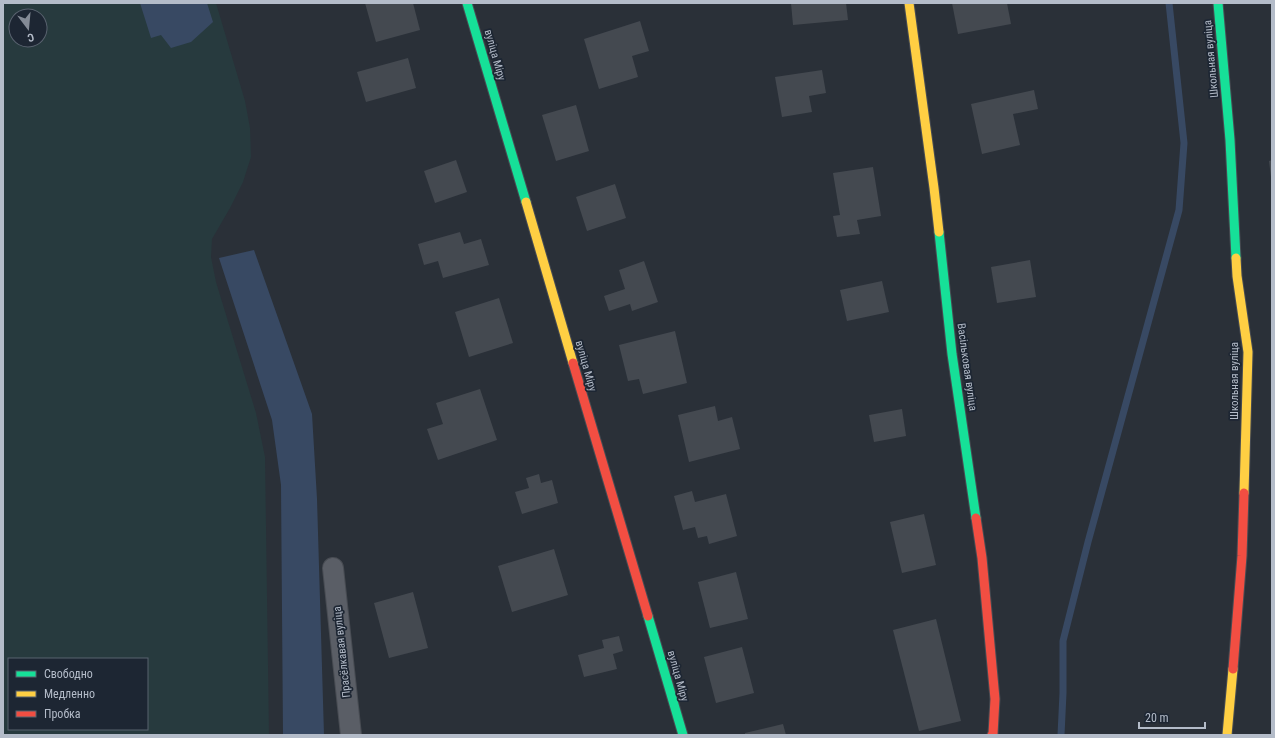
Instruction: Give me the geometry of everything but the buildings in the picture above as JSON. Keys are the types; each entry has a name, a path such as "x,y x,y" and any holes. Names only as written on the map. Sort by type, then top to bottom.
{"street":[{"name":"вуліца Міру","path":"467,3 682,735"},
{"name":"Васільковая вуліца","path":"909,3 934,188 952,354 982,558 995,699 993,735"},
{"name":"Школьная вуліца","path":"1218,3 1230,140 1237,276 1248,352 1242,556 1227,735"},
{"name":"Прасёлкавая вуліца","path":"333,568 350,735"}],"green space":[{"path":"3,3 216,3 245,101 250,128 251,157 243,182 212,239 211,257 216,282 256,413 265,457 269,735 3,735"}],"water":[{"path":"140,3 207,3 213,22 191,42 171,48 161,35 151,38"},
{"path":"254,250 312,414 317,499 324,735 283,735 281,485 272,420 219,258"}],"waterway":[{"path":"1061,735 1063,641 1088,542 1179,210 1184,143 1169,3"}],"traffic: fast":[{"path":"467,3 526,202"},
{"path":"1218,3 1230,140 1236,258"},
{"path":"939,232 952,354 976,518"},
{"path":"648,616 683,735"}],"traffic: slow":[{"path":"909,3 939,232"},
{"path":"526,202 573,363"},
{"path":"1236,258 1237,276 1248,352 1244,493"},
{"path":"1227,735 1233,669"}],"traffic: jam":[{"path":"573,363 648,616"},
{"path":"1233,669 1242,556 1244,493"},
{"path":"976,518 982,558 995,699 992,735"}]}
